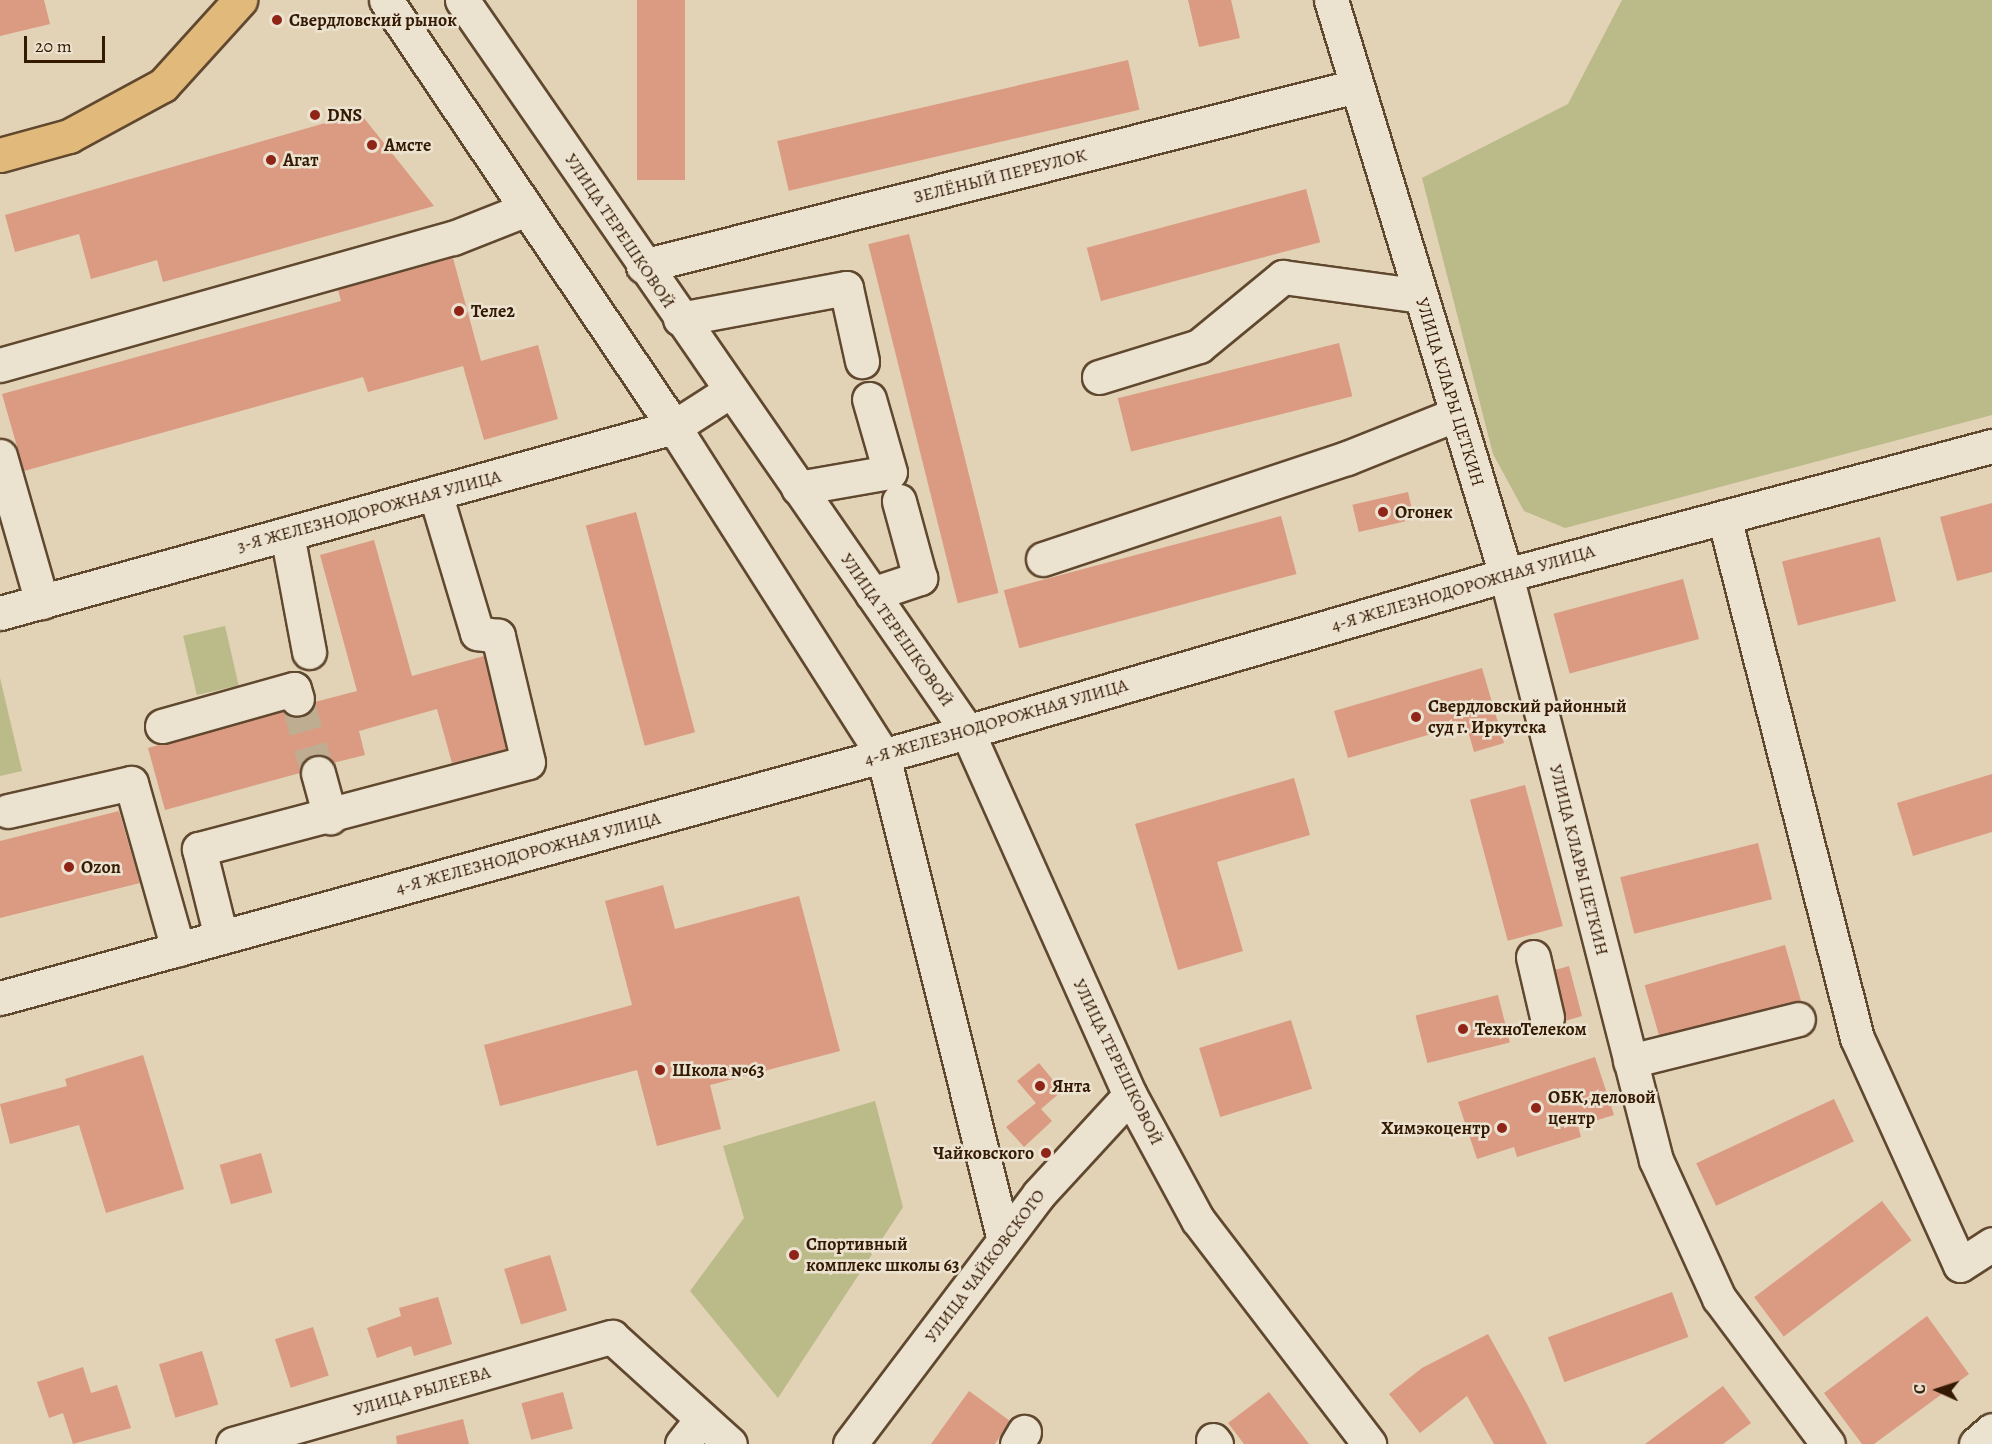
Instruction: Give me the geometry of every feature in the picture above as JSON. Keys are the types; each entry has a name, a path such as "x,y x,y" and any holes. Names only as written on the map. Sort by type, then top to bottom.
{"main road":[{"path":"0,155 69,136 163,85 240,0"}],"street":[{"path":"386,0 524,210 674,427 883,755 1004,1239"},
{"name":"УЛИЦА ТЕРЕШКОВОЙ","path":"462,0 643,266 967,731 1130,1095 1198,1220 1369,1444"},
{"name":"УЛИЦА КЛАРЫ ЦЕТКИН","path":"1331,0 1506,575 1656,1160 1719,1298 1828,1444"},
{"name":"ЗЕЛЁНЫЙ ПЕРЕУЛОК","path":"643,266 1356,86"},
{"path":"0,365 453,238 524,210"},
{"path":"1098,377 1199,346 1283,278 1421,296"},
{"path":"680,319 846,288 862,361"},
{"name":"3-Я ЖЕЛЕЗНОДОРОЖНАЯ УЛИЦА","path":"0,613 674,427 730,391"},
{"path":"798,489 890,471 869,399"},
{"path":"1043,559 1347,458 1458,414"},
{"name":"4-Я ЖЕЛЕЗНОДОРОЖНАЯ УЛИЦА","path":"0,998 883,755 1506,575 1992,446"},
{"path":"0,456 42,602"},
{"path":"221,937 200,849 330,817 528,762 498,636 477,633 435,493"},
{"path":"872,594 920,578 899,501"},
{"path":"1724,517 1857,1038 1960,1265 1992,1244"},
{"path":"287,534 309,652"},
{"path":"162,726 294,689 297,699"},
{"path":"318,773 330,817"},
{"path":"8,811 131,783 178,949"},
{"path":"1533,957 1547,1017"},
{"path":"1630,1061 1798,1018"},
{"name":"УЛИЦА ЧАЙКОВСКОГО","path":"850,1444 1004,1239 1130,1095"},
{"name":"УЛИЦА РЫЛЕЕВА","path":"232,1444 612,1337 692,1432"},
{"path":"1976,1444 1992,1430"},
{"path":"692,1432 730,1444"}],"shaded area":[{"path":"1622,0 1992,0 1992,415 1565,528 1524,511 1493,454 1422,178 1568,104"},
{"path":"225,626 239,685 197,695 183,636"},
{"path":"0,678 22,771 0,776"},
{"name":"Спортивный комплекс школы 63","path":"875,1101 903,1207 778,1398 690,1291 744,1218 723,1146"}],"building":[{"path":"0,0 44,0 50,24 0,36"},
{"path":"637,0 685,0 685,180 637,180"},
{"path":"1188,0 1231,0 1240,38 1199,47"},
{"path":"1128,60 1139,110 789,191 777,141"},
{"path":"360,113 434,206 163,282 157,260 91,279 79,234 15,252 5,215"},
{"path":"1306,189 1320,242 1101,301 1087,248"},
{"path":"909,234 999,593 958,603 868,244"},
{"path":"453,258 481,361 538,345 558,419 484,440 463,366 368,392 363,377 24,471 2,394 341,301 338,290"},
{"path":"1339,343 1352,396 1131,452 1118,398"},
{"name":"Огонек","path":"1408,492 1414,519 1359,532 1352,505"},
{"path":"1992,503 1992,572 1957,581 1940,517"},
{"path":"636,512 695,732 645,746 586,525"},
{"path":"1281,516 1297,574 1019,648 1004,590"},
{"path":"1880,537 1896,601 1798,625 1782,561"},
{"path":"374,540 412,676 484,656 506,749 452,763 437,709 359,731 365,755 333,763 314,755 300,773 165,810 148,748 283,711 302,717 315,702 357,691 320,555"},
{"path":"1683,579 1699,639 1570,674 1554,614"},
{"name":"Свердловский районный суд г. Иркутска","path":"1482,668 1504,743 1474,752 1466,724 1348,758 1334,711"},
{"path":"1992,774 1992,832 1913,856 1897,803"},
{"path":"1294,778 1310,835 1217,862 1243,951 1178,970 1135,824"},
{"path":"1525,785 1563,926 1508,941 1470,800"},
{"path":"119,811 140,883 0,918 0,841"},
{"path":"1758,843 1772,899 1634,934 1620,877"},
{"name":"Школа №63","path":"663,885 675,929 799,896 840,1051 710,1085 721,1129 657,1146 637,1070 500,1106 484,1045 632,1005 605,901"},
{"path":"1785,945 1801,1001 1661,1041 1645,985"},
{"path":"1569,966 1582,1016 1565,1021 1555,970"},
{"name":"ТехноТелеком","path":"1498,995 1510,1043 1427,1063 1416,1016"},
{"path":"1291,1020 1312,1089 1220,1117 1199,1048"},
{"path":"143,1055 184,1189 106,1213 79,1125 10,1144 0,1104 67,1086 65,1079"},
{"name":"ОБК, деловой центр","path":"1595,1057 1614,1115 1578,1126 1581,1137 1517,1157 1514,1147 1477,1159 1458,1102"},
{"path":"1039,1063 1062,1091 1041,1109 1052,1121 1024,1147 1006,1127 1036,1103 1017,1081"},
{"path":"1834,1099 1854,1142 1716,1206 1696,1163"},
{"path":"261,1153 272,1192 231,1204 220,1165"},
{"path":"1882,1201 1911,1240 1784,1336 1754,1297"},
{"path":"550,1255 567,1310 521,1324 504,1269"},
{"path":"1672,1292 1688,1337 1564,1382 1548,1337"},
{"path":"438,1297 452,1344 414,1356 411,1346 377,1358 367,1328 401,1316 399,1308"},
{"path":"1927,1316 1969,1374 1874,1444 1862,1444 1824,1393"},
{"path":"313,1327 329,1376 291,1388 275,1339"},
{"path":"1488,1334 1547,1444 1494,1444 1467,1396 1420,1433 1389,1394 1422,1368"},
{"path":"202,1351 218,1405 175,1418 159,1364"},
{"path":"83,1367 91,1393 117,1385 131,1428 73,1444 63,1413 49,1418 37,1382"},
{"path":"1723,1386 1751,1423 1723,1444 1645,1444"},
{"path":"969,1391 1010,1421 995,1444 931,1444"},
{"path":"563,1392 573,1429 531,1440 521,1403"},
{"path":"1269,1392 1309,1444 1244,1444 1228,1423"},
{"path":"463,1419 469,1444 397,1444 396,1436"}],"tunnel":[{"path":"297,699 318,773"}],"place":[{"name":"Свердловский рынок","path":"277,20"},
{"name":"DNS","path":"315,115"},
{"name":"Амсте","path":"372,145"},
{"name":"Агат","path":"271,160"},
{"name":"Теле2","path":"459,311"},
{"name":"Огонек","path":"1383,512"},
{"name":"Свердловский районный суд г. Иркутска","path":"1416,717"},
{"name":"Ozon","path":"69,867"},
{"name":"ТехноТелеком","path":"1463,1029"},
{"name":"Школа №63","path":"660,1070"},
{"name":"Янта","path":"1040,1086"},
{"name":"ОБК, деловой центр","path":"1536,1108"},
{"name":"Химэкоцентр","path":"1502,1128"},
{"name":"Чайковского","path":"1046,1153"},
{"name":"Спортивный комплекс школы 63","path":"794,1255"}]}
